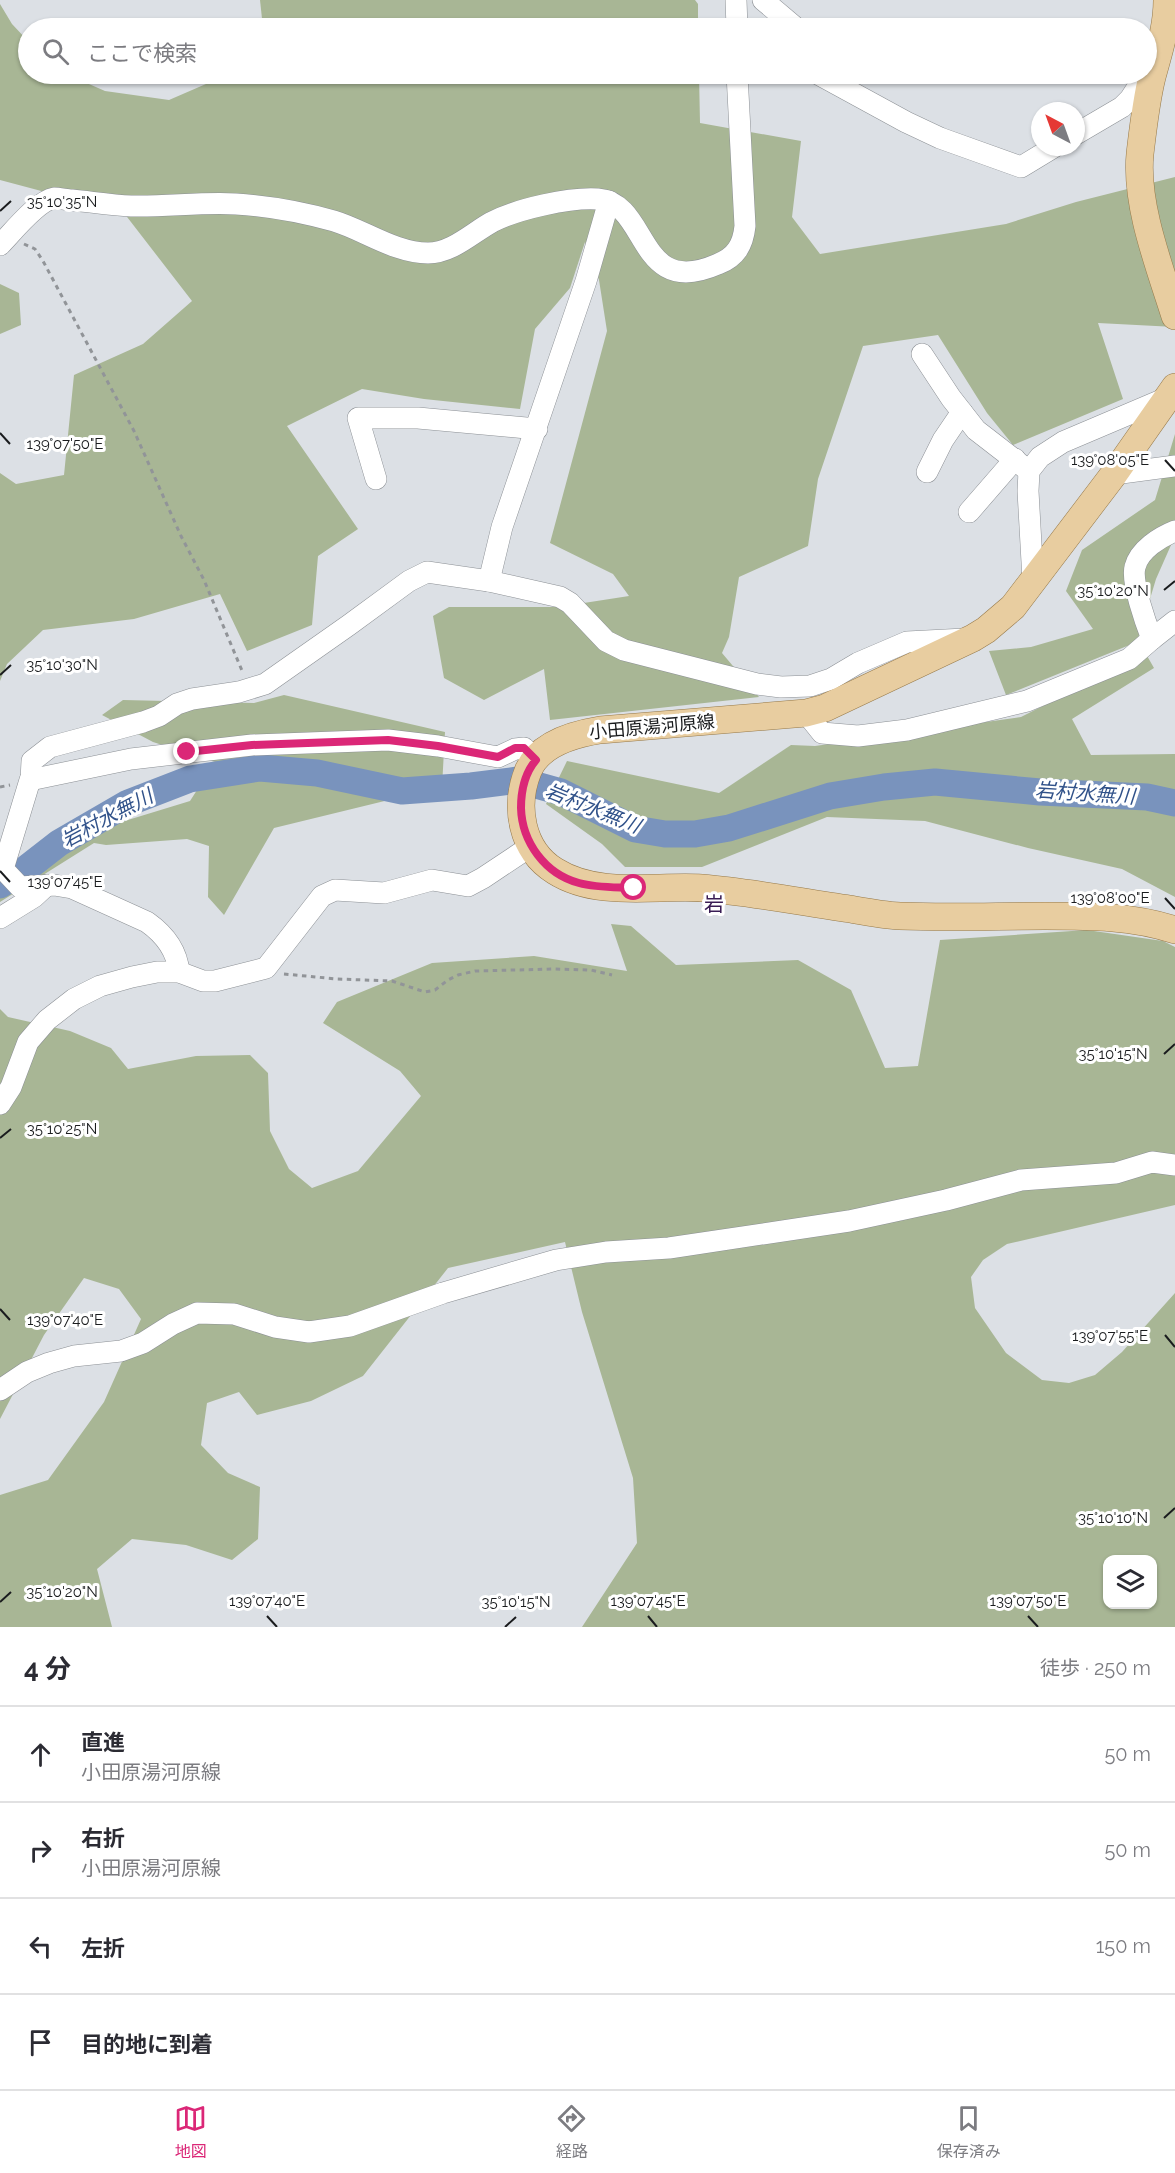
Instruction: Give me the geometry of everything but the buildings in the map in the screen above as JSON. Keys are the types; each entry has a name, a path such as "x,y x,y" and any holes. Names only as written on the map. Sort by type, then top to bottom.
{"main road":[{"path":"1157,83 1167,18 1167,0"},
{"path":"1157,84 1140,156 1140,186 1154,249 1175,316"},
{"name":"小田原湯河原線","path":"532,765 554,743 576,734 600,730 806,713 825,708 973,638 1013,607 1114,474 1172,392"},
{"path":"532,765 521,798 523,828 531,846 544,863 578,883 601,886 702,888 897,916 1104,916 1157,924 1175,930"}],"street":[{"path":"736,0 737,18"},
{"path":"763,0 784,18"},
{"path":"9,248 41,204 54,198 131,206 236,204 300,213 337,222 402,248 428,253 448,249 493,221 516,211 578,200 598,199 609,201 622,211 655,257 666,268 682,273 699,273 722,263 737,252 743,239 745,226 738,84"},
{"path":"836,84 940,138 1021,167 1039,156"},
{"path":"1085,129 1122,107 1140,84"},
{"path":"489,581 502,527 586,281 609,201"},
{"path":"922,354 976,430 1022,465 1028,491 1033,580"},
{"path":"969,512 1022,465 1040,457 1063,442 1172,392"},
{"path":"927,472 943,440 962,412"},
{"path":"376,479 358,418 418,418 537,429"},
{"path":"1114,474 1175,466"},
{"path":"1152,639 1143,614 1134,569 1139,558 1152,545 1175,531"},
{"path":"179,972 178,961 173,951 156,929 147,922 72,888 46,885 20,887 3,869 31,780 32,761 50,747 142,722 192,699 239,692 265,684 409,580 427,572 489,581 565,600 606,641 624,650 747,681 781,687 810,686 831,679 858,663 907,642 973,638"},
{"path":"806,713 822,733 858,736 906,730 1027,701 1129,659 1175,621"},
{"path":"31,780 131,759 252,745 335,741 388,740 498,757 515,748 524,748 532,765"},
{"path":"0,1104 11,1087 25,1051 47,1020 74,999 100,987 149,974 179,972 203,981 215,981 266,968 322,896 335,890 384,893 432,880 468,886 531,846"},
{"path":"0,918 34,897 46,885"},
{"path":"0,1390 27,1372 49,1363 74,1356 121,1351 143,1343 173,1324 197,1313 234,1314 275,1327 309,1332 350,1326 443,1293 556,1260 606,1252 669,1248 849,1221 946,1200 1021,1180 1116,1173 1152,1162 1175,1165"}],"path":[{"path":"9,248 26,243 43,261 134,431 181,536 204,580 250,689"},
{"path":"266,968 274,973 337,980 392,981 425,992 435,990 447,980 458,975 475,971 591,970 612,975"}],"green space":[{"path":"260,0 695,0 698,4 698,18 262,18"},
{"path":"0,4 18,30 18,84 89,84 105,91 169,100 206,84 699,84 700,123 801,141 792,217 820,254 1006,224 1076,202 1175,177 1175,327 1098,323 1123,399 1013,445 987,413 938,335 863,346 818,479 808,546 739,577 729,637 722,653 759,697 550,720 544,669 484,700 444,678 433,616 449,607 558,607 629,596 613,574 550,543 607,331 599,280 585,242 570,288 535,329 520,409 424,399 362,389 287,426 358,529 318,556 312,625 247,651 220,594 134,619 43,630 7,664 0,681 0,473 16,484 64,475 74,375 143,344 192,301 124,213 0,180"},
{"path":"0,284 19,293 21,325 0,334"},
{"path":"1175,434 1175,536 1156,579 1137,642 1006,695 989,651 1031,647 1093,629 1066,591 1082,550 1155,500"},
{"path":"1146,654 1154,668 1072,719 1091,755 1175,754 1175,897 1122,869 1028,848 925,821 827,817 702,867 625,867 602,844 546,804 567,761 719,793 791,745 815,746 1021,717"},
{"path":"284,695 445,732 442,787 274,828 224,915 208,897 209,846 187,839 106,845 94,843 0,902 0,890 105,827 190,801 215,762 153,742 102,715 123,700 254,703"},
{"path":"611,924 631,926 676,965 798,960 851,990 885,1068 918,1066 940,940 1087,930 1163,941 1175,947 1175,1205 1007,1244 983,1260 971,1277 975,1308 1006,1353 1042,1380 1069,1383 1095,1375 1122,1352 1175,1293 1175,1627 582,1627 637,1543 633,1478 582,1312 565,1242 448,1268 363,1376 311,1401 257,1415 239,1392 207,1403 201,1445 228,1473 260,1487 258,1539 232,1560 186,1545 132,1539 97,1569 112,1627 0,1627 0,1495 48,1480 104,1402 141,1319 119,1289 84,1278 44,1335 0,1419 0,1009 8,1017 70,1031 111,1048 128,1069 196,1056 250,1055 268,1073 270,1131 289,1169 312,1188 358,1171 421,1096 400,1071 323,1023 337,1002 432,963 534,956 627,971"}],"waterway":[{"name":"岩村水無川","path":"0,885 23,871 59,843 128,803 190,779 260,768 317,773 402,791 518,780 561,792 635,829 665,834 695,834 729,828 830,796 935,782 1040,792 1147,797 1175,803"}],"district":[{"name":"岩","path":"714,904"}],"route":[{"path":"187,752 252,745 388,740 498,757 515,748 524,748 536,760 528,769 521,798 523,828 531,846 544,863 578,883 634,888"}]}
